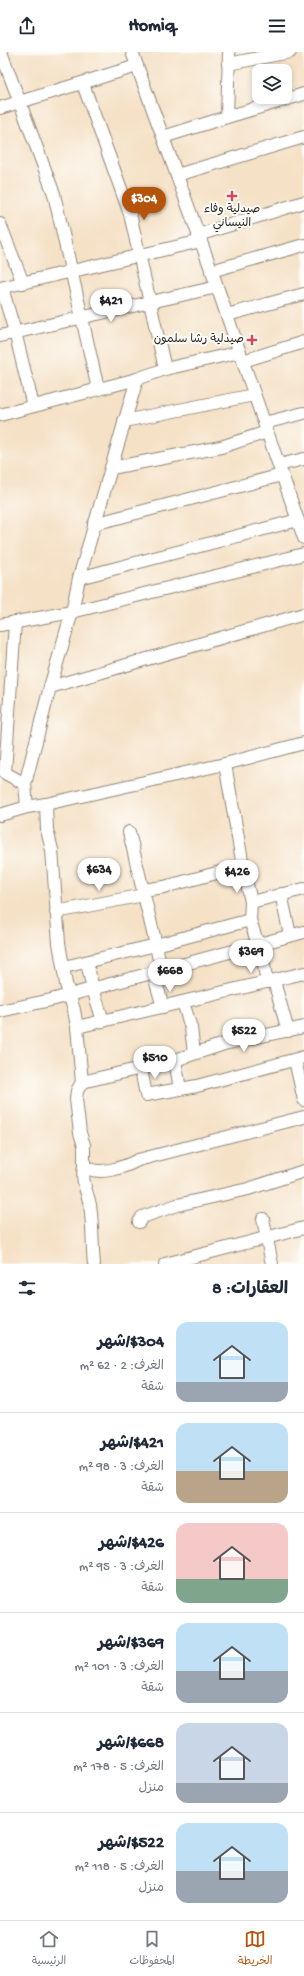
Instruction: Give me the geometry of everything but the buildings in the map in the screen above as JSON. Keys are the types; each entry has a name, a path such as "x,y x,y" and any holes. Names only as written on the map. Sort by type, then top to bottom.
{"street":[{"path":"1,52 54,194 98,389"},
{"path":"132,52 200,238 281,470 299,512 304,538"},
{"path":"226,117 228,58 290,52"},
{"path":"0,108 137,66"},
{"path":"82,84 130,214 165,369"},
{"path":"163,137 304,94"},
{"path":"177,175 304,137"},
{"path":"33,406 15,332 1,288 140,256 200,238 304,202"},
{"path":"0,224 24,283"},
{"path":"211,270 304,245"},
{"path":"0,336 217,287"},
{"path":"227,315 304,294"},
{"path":"0,415 137,379 165,369 241,357 304,342"},
{"path":"28,807 25,784 50,686 72,612 79,578 137,379"},
{"path":"124,421 254,395"},
{"path":"111,468 221,447 304,413"},
{"path":"94,524 281,470 304,459"},
{"path":"79,578 299,512"},
{"path":"0,625 72,612 304,554"},
{"path":"50,686 304,614"},
{"path":"15,622 6,773 25,784"},
{"path":"0,814 225,764 304,743"},
{"path":"225,764 251,902 250,920 288,1031"},
{"path":"46,804 47,830 52,850 59,943 77,1027 82,1082 77,1091 76,1099 80,1133 84,1145 84,1166 82,1175 83,1186 89,1204 94,1264"},
{"path":"129,832 156,945 157,971 163,1007"},
{"path":"56,912 144,892 243,866"},
{"path":"251,902 304,889"},
{"path":"282,894 290,935"},
{"path":"64,967 156,945 250,920"},
{"path":"0,1012 304,932"},
{"path":"88,962 92,989 110,1023"},
{"path":"77,1027 110,1023 163,1007 304,973"},
{"path":"183,1002 191,1028 194,1053"},
{"path":"82,1082 141,1069 224,1044 304,1027"},
{"path":"141,1069 146,1095 180,1089 299,1059 304,1100"},
{"path":"174,1060 180,1089"},
{"path":"84,1166 89,1170 97,1171 126,1166 138,1160 304,1116"},
{"path":"139,1222 142,1217 177,1205 248,1190 304,1171"},
{"path":"263,1219 272,1264"},
{"path":"165,1264 304,1228"}],"place":[{"name":"صيدلية وفاء النيساني","path":"232,196"},
{"name":"صيدلية رشا سلمون","path":"252,340"}]}
